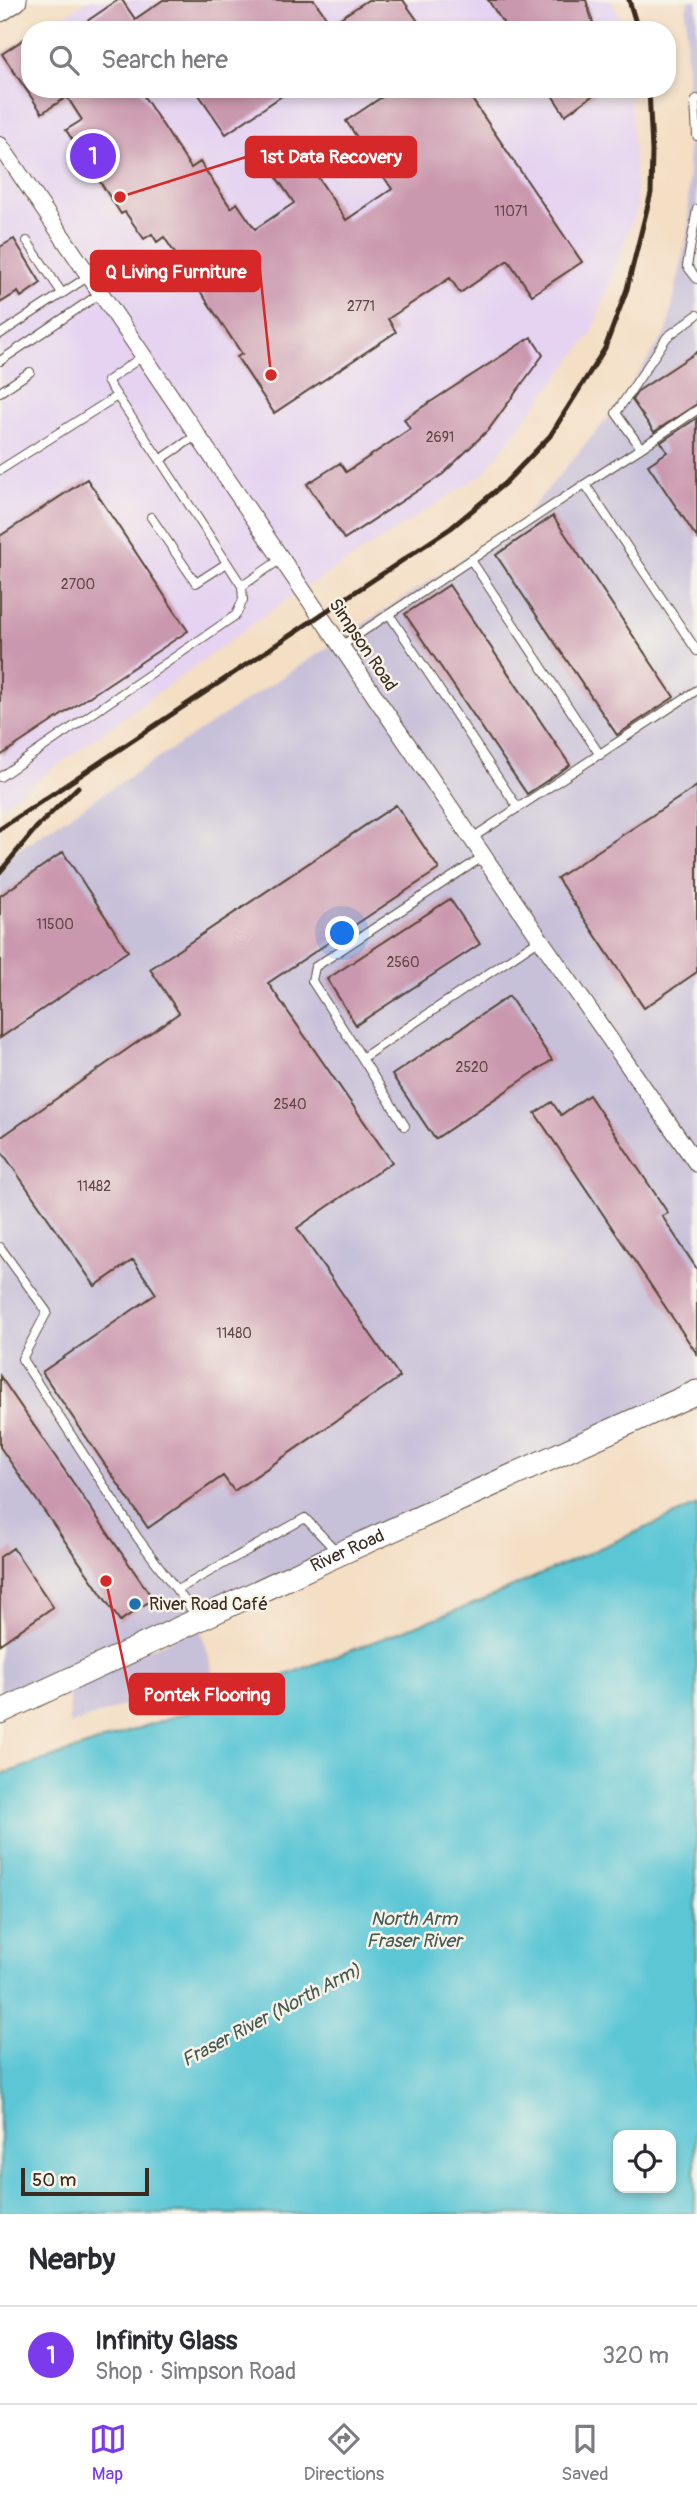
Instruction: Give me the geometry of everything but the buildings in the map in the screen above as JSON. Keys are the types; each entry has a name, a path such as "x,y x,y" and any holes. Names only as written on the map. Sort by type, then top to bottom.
{"street":[{"path":"0,10 15,0"},
{"name":"Simpson Road","path":"0,145 540,939 697,1164"},
{"name":"River Road","path":"0,1712 339,1554 697,1392"}],"lane":[{"path":"697,99 697,135"},
{"path":"697,209 687,266 697,279"},
{"path":"27,241 62,293"},
{"path":"0,334 89,276"},
{"path":"0,361 101,293"},
{"path":"640,448 616,413 667,337 697,315"},
{"path":"0,776 236,615 243,600 242,586 107,381 143,356"},
{"path":"0,392 30,372"},
{"path":"0,470 117,396"},
{"path":"341,646 697,410"},
{"path":"160,460 197,435"},
{"path":"585,484 697,651"},
{"path":"151,517 196,583 227,563"},
{"path":"242,586 281,559"},
{"path":"471,560 600,755"},
{"path":"389,614 518,808"},
{"path":"472,838 697,690"},
{"path":"405,1126 312,981 315,967 484,856"},
{"path":"362,1058 540,939"},
{"path":"0,1247 47,1312 22,1359 136,1537 198,1619"},
{"path":"177,1590 305,1518 339,1554"}],"shaded area":[{"path":"88,0 611,0 622,21 56,21"},
{"path":"689,0 697,0 697,1392 0,1712 0,861 520,522 610,415 667,331 689,227 686,9"},
{"path":"21,45 21,98 631,98 637,208 592,333 483,474 276,607 0,807 0,58"},
{"path":"200,1627 214,1674 69,1725 69,1685"}],"water":[{"name":"North Arm Fraser River","path":"697,1505 695,2214 0,2214 0,1775 199,1708 481,1601"}],"railway":[{"path":"629,0 635,21"},
{"path":"0,829 451,528 505,483 550,436 605,348 627,289 651,193 649,98"},
{"path":"0,872 36,828 78,787"}],"place":[{"name":"Infinity Glass","path":"93,156"},
{"name":"1st Data Recovery","path":"120,197"},
{"name":"Q Living Furniture","path":"271,375"},
{"name":"Pontek Flooring","path":"106,1581"},
{"name":"River Road Café","path":"135,1604"}],"water label":[{"name":"Fraser River (North Arm)","path":"271,2015"}]}
